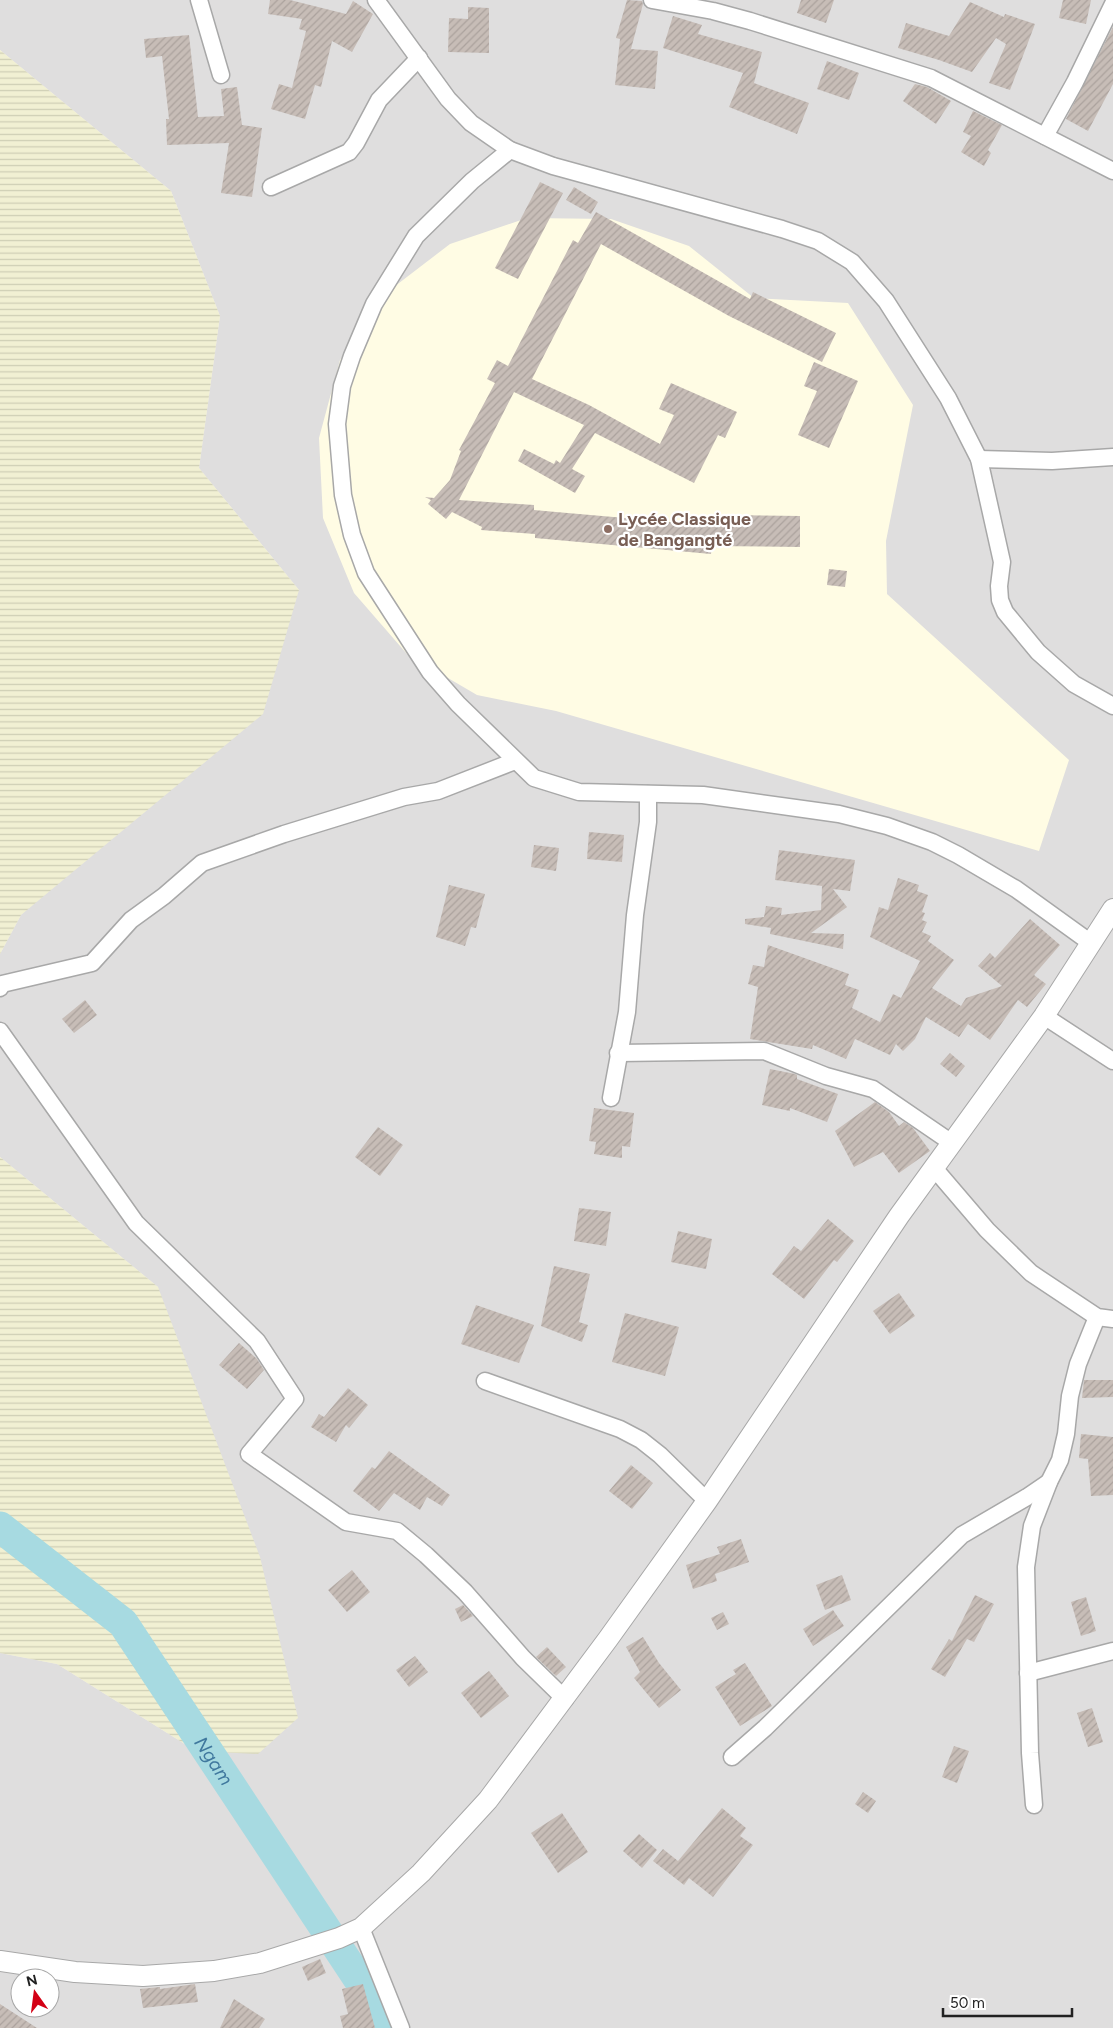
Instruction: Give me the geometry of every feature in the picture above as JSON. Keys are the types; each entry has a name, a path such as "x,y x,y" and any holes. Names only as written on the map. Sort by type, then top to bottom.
{"street":[{"path":"199,0 220,75"},
{"path":"376,0 448,99 472,123 510,150 562,168 791,232 818,241 852,262 886,301 926,362 948,398 979,460 1002,562 999,586 1000,600 1005,612 1038,652 1052,665 1074,684 1113,706"},
{"path":"652,0 713,11 750,21 932,78 1113,171"},
{"path":"1045,136 1075,82 1113,4"},
{"path":"271,187 348,152 356,143 379,100 419,58"},
{"path":"510,150 435,215 416,236 374,304 352,356 342,386 337,424 343,495 352,535 366,573 430,672 515,761 534,778 579,792 704,795 839,814 886,826 932,842 958,855 1016,889 1091,943"},
{"path":"979,460 1052,461 1113,457"},
{"path":"0,988 2,984 92,963 112,938 131,920 158,902 202,863 284,834 404,797 438,791 515,761"},
{"path":"611,1098 618,1052 627,1012 635,915 648,822 648,794"},
{"path":"0,1961 75,1972 143,1976 214,1971 260,1963 339,1938 361,1928 422,1873 488,1800 565,1699 707,1501 899,1216 1044,1016 1113,909"},
{"path":"1044,1016 1113,1061"},
{"path":"0,1031 136,1223 257,1340 294,1399 249,1454 346,1522 397,1531 426,1554 465,1592 523,1658 565,1699"},
{"path":"618,1052 764,1051 826,1076 873,1089 952,1143"},
{"path":"934,1168 987,1230 1030,1273 1096,1317 1113,1319"},
{"path":"1034,1805 1030,1753 1026,1566 1032,1526 1049,1482 1060,1460 1066,1434 1070,1396 1078,1364 1096,1317"},
{"path":"485,1381 620,1429 640,1440 707,1501"},
{"path":"732,1757 962,1535 1028,1497 1049,1482"},
{"path":"1028,1673 1113,1651"},
{"path":"361,1928 401,2028"}],"shaded area":[{"path":"0,0 1113,0 1113,2028 0,2028 0,1653 57,1664 196,1751 158,1287 0,1157 0,954 21,915 299,590 199,468 220,316 171,191 0,50"},
{"name":"Lycée Classique de Bangangté","path":"527,218 611,219 689,246 754,298 848,303 913,405 886,541 887,594 1069,760 1039,851 556,711 477,695 407,654 354,593 323,518 319,438 340,360 386,293 450,244"}],"green space":[{"path":"0,50 171,191 220,316 199,468 299,590 263,714 21,915 0,954"},
{"path":"0,1157 158,1287 260,1557 298,1718 258,1754 196,1751 57,1664 0,1653"}],"building":[{"path":"270,0 290,0 346,14 353,1 373,14 352,52 332,41 321,87 315,85 305,119 271,109 279,84 292,88 306,31 299,29 302,19 268,14"},
{"path":"627,0 642,1 643,4 631,49 658,51 655,89 615,85 620,39 616,38"},
{"path":"801,0 834,0 826,23 797,13"},
{"path":"1063,0 1091,0 1086,24 1059,18"},
{"path":"970,2 1004,17 1005,14 1035,24 1010,90 989,83 1006,44 996,38 972,72 898,48 906,23 949,36"},
{"path":"468,7 489,8 489,53 448,52 449,18 468,19"},
{"path":"673,16 702,25 698,34 762,52 754,83 809,103 797,134 729,107 743,73 663,48"},
{"path":"1113,27 1113,84 1088,131 1066,119"},
{"path":"189,35 198,117 224,116 221,89 237,87 242,125 262,128 252,197 221,193 229,143 167,145 166,119 169,119 162,56 146,58 144,39"},
{"path":"827,61 859,73 849,100 817,89"},
{"path":"915,84 927,87 951,101 936,124 903,101"},
{"path":"973,111 1002,125 988,150 991,153 984,166 961,152 971,136 963,132"},
{"path":"540,182 563,193 518,279 495,268"},
{"path":"574,187 598,202 591,214 566,200"},
{"path":"596,212 750,299 753,292 836,333 822,362 729,316 601,244 532,379 589,405 660,444 674,415 659,409 671,383 737,412 725,438 718,435 694,483 595,433 572,469 585,476 575,493 518,461 524,449 554,464 556,460 560,463 584,425 514,392 459,500 534,505 534,510 717,526 717,515 800,516 800,547 712,546 711,554 535,538 535,534 481,530 482,527 452,512 446,519 428,504 431,500 425,497 434,498 450,480 461,451 459,450 495,383 487,379 497,360 508,366 573,240 578,243"},
{"path":"814,362 858,381 829,448 798,435 817,391 804,386"},
{"path":"829,569 847,571 845,587 827,585"},
{"path":"589,832 624,835 622,862 587,859"},
{"path":"534,845 559,848 556,871 531,867"},
{"path":"779,850 855,860 850,891 833,889 847,907 811,933 844,934 843,949 770,934 771,928 745,924 745,919 764,917 766,906 782,908 781,915 821,910 822,886 775,880"},
{"path":"898,878 919,885 917,891 928,895 922,912 925,913 922,920 927,922 922,932 931,936 928,941 954,960 932,988 961,1006 966,998 1002,986 978,966 990,953 995,958 1030,919 1060,945 1034,975 1046,984 1027,1007 1018,1000 990,1040 968,1024 959,1037 926,1017 915,1039 903,1051 896,1044 890,1055 855,1039 846,1059 813,1045 812,1049 750,1039 758,987 748,984 753,965 764,967 768,945 849,974 845,985 859,990 852,1008 880,1022 893,994 901,998 920,961 870,937 879,907 888,910"},
{"path":"449,885 485,894 476,928 471,927 465,946 436,937"},
{"path":"85,1000 97,1015 74,1033 62,1019"},
{"path":"950,1053 965,1066 956,1077 940,1064"},
{"path":"770,1069 795,1074 797,1079 838,1094 827,1122 790,1108 790,1111 762,1105"},
{"path":"875,1102 889,1112 899,1126 904,1122 913,1128 930,1151 899,1173 883,1152 854,1167 835,1131"},
{"path":"594,1108 634,1113 630,1147 622,1146 622,1158 594,1154 596,1142 589,1141"},
{"path":"378,1127 403,1145 380,1176 355,1157"},
{"path":"579,1208 611,1212 606,1246 574,1241"},
{"path":"828,1219 854,1241 837,1262 834,1260 804,1299 772,1274 794,1246 801,1251"},
{"path":"678,1231 712,1239 706,1269 671,1262"},
{"path":"554,1266 590,1274 579,1322 588,1325 582,1342 541,1326"},
{"path":"899,1293 915,1316 890,1334 873,1311"},
{"path":"476,1305 534,1325 519,1363 461,1344"},
{"path":"625,1313 679,1327 665,1376 612,1362"},
{"path":"239,1343 257,1359 264,1370 247,1389 219,1365"},
{"path":"1084,1380 1113,1380 1113,1397 1082,1398"},
{"path":"348,1388 368,1405 349,1428 346,1425 336,1442 311,1427 319,1414 324,1417"},
{"path":"1081,1434 1113,1437 1113,1495 1091,1496 1088,1459 1079,1458"},
{"path":"389,1451 450,1495 442,1506 427,1497 420,1510 394,1493 379,1511 353,1491 372,1467 375,1469"},
{"path":"631,1465 653,1483 632,1509 609,1491"},
{"path":"741,1539 749,1562 715,1574 717,1581 693,1589 686,1565 720,1554 717,1547"},
{"path":"352,1570 370,1592 347,1612 328,1590"},
{"path":"842,1575 851,1600 825,1610 816,1585"},
{"path":"975,1595 994,1604 974,1642 967,1639 945,1677 931,1669 949,1639 952,1641"},
{"path":"1086,1597 1096,1631 1081,1636 1071,1602"},
{"path":"463,1605 473,1616 461,1622 455,1609"},
{"path":"833,1610 844,1626 813,1646 803,1629"},
{"path":"723,1612 729,1624 717,1630 711,1618"},
{"path":"643,1637 659,1663 681,1690 659,1708 634,1678 640,1672 626,1647"},
{"path":"547,1647 566,1667 556,1676 536,1657"},
{"path":"415,1656 428,1672 409,1687 396,1670"},
{"path":"745,1663 772,1706 740,1726 715,1687 736,1674 733,1670"},
{"path":"489,1671 509,1696 481,1718 461,1693"},
{"path":"1092,1708 1103,1742 1088,1747 1077,1713"},
{"path":"954,1746 969,1751 957,1783 942,1777"},
{"path":"863,1792 876,1801 868,1813 855,1804"},
{"path":"722,1808 746,1828 740,1836 753,1845 713,1897 689,1878 684,1885 653,1861 663,1849 678,1861"},
{"path":"562,1813 588,1852 558,1873 531,1833"},
{"path":"639,1834 657,1850 642,1868 623,1851"},
{"path":"320,1959 326,1973 308,1981 302,1967"},
{"path":"195,1984 198,2002 143,2008 140,1989 160,1987 160,1989"},
{"path":"363,1984 375,2028 343,2028 340,2016 348,2014 342,1989"},
{"path":"234,1999 265,2019 259,2028 220,2028"},
{"path":"0,2004 10,2010 10,2018 22,2018 37,2028 0,2028"}],"waterway":[{"name":"Ngam","path":"0,1527 123,1623 391,2028"}],"place":[{"name":"Lycée Classique de Bangangté","path":"608,529"}]}
